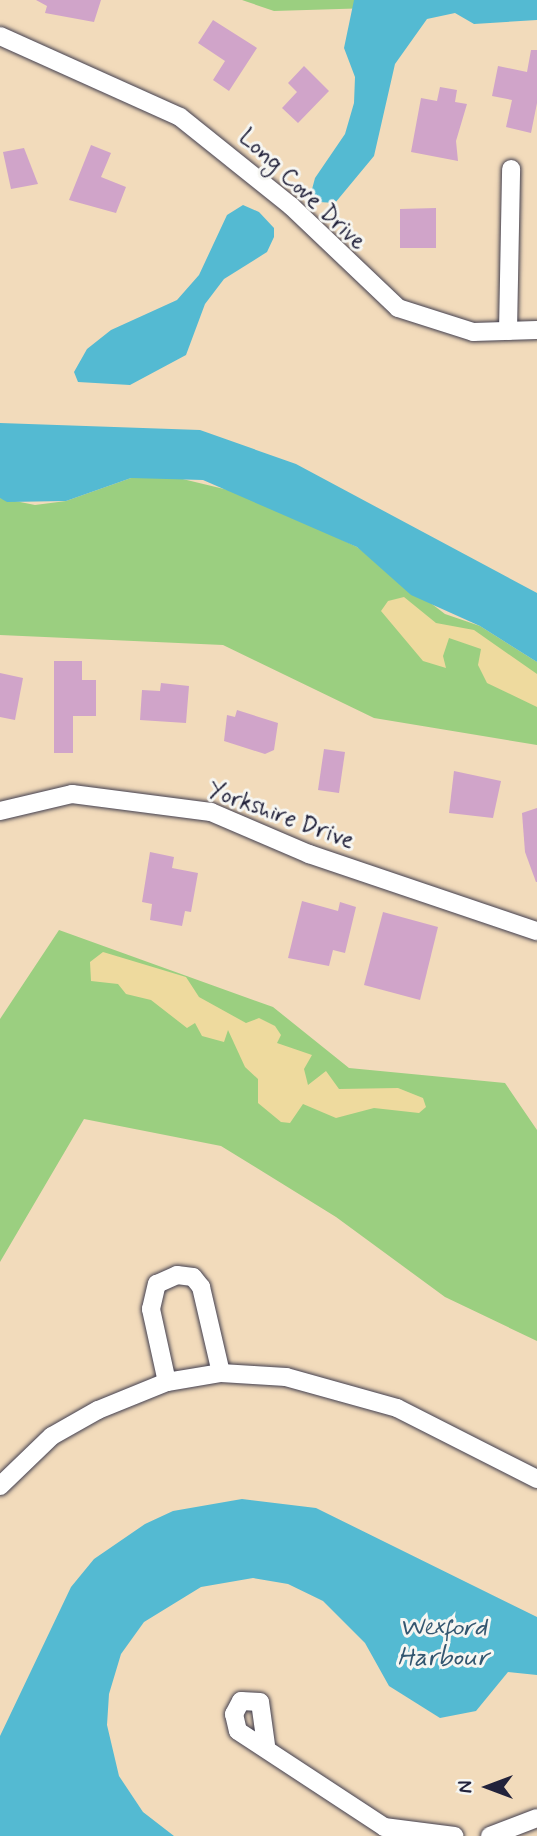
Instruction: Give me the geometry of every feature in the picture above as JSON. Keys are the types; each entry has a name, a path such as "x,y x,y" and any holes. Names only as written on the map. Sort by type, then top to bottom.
{"street":[{"name":"Long Cove Drive","path":"0,36 180,117 290,206 398,308 473,332 537,330"},
{"path":"508,331 511,169"},
{"name":"Yorkshire Drive","path":"0,811 72,794 211,812 309,853 537,931"},
{"path":"167,1382 153,1295 166,1278 193,1277 208,1302 221,1373"},
{"path":"0,1486 52,1436 167,1382 221,1373 286,1377 397,1408 537,1479"},
{"path":"266,1745 384,1827 454,1836"},
{"path":"490,1836 529,1827"}],"green space":[{"path":"242,0 537,0 537,3 274,11"},
{"path":"166,475 249,495 357,547 445,614 480,626 537,662 537,745 374,718 223,645 0,635 0,498 35,505 66,501 131,478"},
{"path":"59,930 273,1007 349,1068 505,1083 537,1130 537,1341 445,1297 336,1217 221,1146 84,1119 0,1262 0,1019"}],"sand":[{"path":"404,597 436,623 474,630 537,674 537,707 487,683 478,665 481,649 449,638 443,656 446,668 423,661 381,611 388,601"},
{"path":"103,952 186,977 199,997 246,1023 259,1018 275,1026 281,1035 277,1043 312,1055 304,1069 308,1085 326,1071 339,1089 398,1088 423,1098 426,1107 419,1113 374,1108 336,1118 303,1104 290,1123 281,1122 258,1103 258,1079 245,1067 228,1030 224,1042 202,1036 195,1023 187,1028 151,1000 126,994 118,984 91,981 90,962"}],"water":[{"path":"354,0 537,0 537,20 474,24 455,13 427,19 395,64 374,156 335,203 319,202 311,193 315,178 345,134 354,103 355,77 344,48"},
{"path":"243,205 259,212 274,228 274,237 267,252 224,279 205,304 186,355 130,385 78,382 74,372 87,349 111,330 177,300 199,275 227,215"},
{"path":"0,423 200,430 296,464 537,593 537,662 480,626 411,595 357,547 203,480 131,478 66,501 7,502 0,498"},
{"name":"Wexford Harbour","path":"242,1499 316,1508 537,1617 537,1675 508,1672 476,1711 440,1718 389,1686 365,1643 323,1601 288,1584 253,1578 201,1587 144,1622 121,1654 109,1694 107,1725 119,1776 143,1812 174,1836 0,1836 0,1736 71,1587 94,1559 145,1524 173,1511"}],"building":[{"path":"36,0 101,0 94,22 45,13 47,6"},
{"path":"213,20 257,48 229,91 213,80 225,61 198,43"},
{"path":"531,50 537,50 537,103 531,133 506,127 512,100 492,96 498,66 527,72"},
{"path":"304,66 329,91 298,123 282,108 297,92 288,83"},
{"path":"440,87 457,90 455,102 467,104 456,141 458,161 411,152 421,98 437,101"},
{"path":"91,145 111,153 101,177 126,187 116,213 69,200"},
{"path":"24,148 38,184 11,189 3,152"},
{"path":"436,208 436,248 400,248 400,209"},
{"path":"54,661 82,661 82,680 96,680 96,716 73,716 73,753 54,753"},
{"path":"0,673 23,678 15,720 0,717"},
{"path":"161,683 189,686 186,723 140,720 142,690 160,691"},
{"path":"237,710 278,723 274,750 265,754 224,741 227,715 235,717"},
{"path":"324,749 345,752 339,793 318,790"},
{"path":"454,771 501,781 493,818 449,813"},
{"path":"537,808 536,882 525,852 522,813"},
{"path":"150,852 174,857 172,868 198,873 191,912 185,911 182,926 150,920 152,904 142,902"},
{"path":"302,901 338,911 340,902 356,907 345,953 333,950 329,966 288,958"},
{"path":"383,912 438,927 420,1000 364,985"}]}
